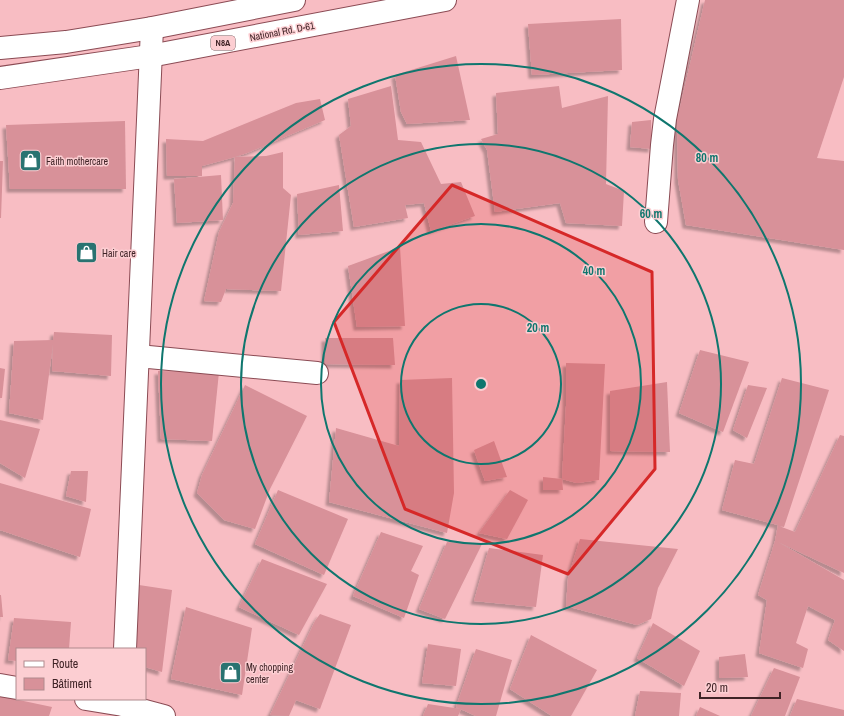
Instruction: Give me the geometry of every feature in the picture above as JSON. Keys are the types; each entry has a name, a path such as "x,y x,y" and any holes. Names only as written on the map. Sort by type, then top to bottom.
{"main road":[{"path":"0,48 66,42 152,28 294,0"},
{"name":"National Rd. D-61","path":"0,78 150,56 446,0"},
{"path":"656,222 665,119 688,0"},
{"path":"125,648 152,28"},
{"path":"138,356 317,373"},
{"path":"0,685 16,688"},
{"path":"98,700 123,702 164,716"}],"highlighted area":[{"path":"452,185 652,272 655,469 568,574 405,509 334,322"}],"building":[{"path":"705,0 844,0 844,77 817,158 844,161 844,250 686,225 678,180 677,120"},
{"path":"621,19 622,70 532,75 528,24"},
{"path":"456,56 470,120 407,124 401,112 395,75"},
{"path":"391,86 398,140 421,142 441,184 461,182 475,216 431,231 424,203 405,205 408,218 354,227 339,135 351,126 348,99"},
{"path":"559,86 562,108 608,96 606,184 624,191 622,226 566,223 560,203 495,212 487,150 481,139 498,134 496,93"},
{"path":"320,99 325,120 235,157 202,166 202,176 167,176 166,139 203,141 296,103"},
{"path":"651,120 652,149 630,147 632,122"},
{"path":"125,121 126,189 10,189 6,125"},
{"path":"283,152 283,188 291,195 281,291 226,289 221,302 204,301 219,232 233,203 235,157 266,156"},
{"path":"0,161 3,161 1,218 0,218"},
{"path":"221,175 223,220 177,223 174,179"},
{"path":"339,185 343,231 299,235 297,194"},
{"path":"400,247 405,326 357,327 348,266"},
{"path":"54,332 112,335 111,376 52,371 53,344 43,420 9,413 14,341 53,340"},
{"path":"325,338 393,338 395,365 325,364"},
{"path":"700,350 749,362 723,432 679,413"},
{"path":"566,363 605,364 599,480 577,483 562,479 566,406"},
{"path":"0,368 5,369 2,398 0,398"},
{"path":"158,371 219,372 212,441 161,439"},
{"path":"452,378 454,493 447,533 329,502 336,428 399,446 400,380"},
{"path":"782,378 829,390 784,527 779,526 795,532 840,435 844,436 844,573 778,542 844,580 844,651 828,640 835,620 808,606 796,643 808,649 803,668 759,653 767,600 758,595 775,541 778,525 722,510 735,460 754,464"},
{"path":"667,382 670,452 610,451 610,391"},
{"path":"245,385 307,416 270,489 255,529 224,520 197,493 202,475"},
{"path":"748,385 767,388 747,438 733,430"},
{"path":"0,420 40,429 25,478 0,463"},
{"path":"494,441 507,477 485,481 474,450"},
{"path":"71,471 88,471 86,502 66,496"},
{"path":"543,477 562,479 563,490 543,490"},
{"path":"0,483 91,509 80,557 0,530"},
{"path":"278,490 348,519 324,575 255,544"},
{"path":"510,490 528,500 507,539 479,533"},
{"path":"381,532 423,546 411,571 419,575 404,618 353,596"},
{"path":"580,539 678,549 658,588 651,619 637,625 566,606 568,578"},
{"path":"447,542 482,544 445,619 419,609"},
{"path":"489,548 543,555 536,607 474,601"},
{"path":"262,559 327,584 299,635 239,607"},
{"path":"139,585 172,590 162,672 146,667 146,648 132,648"},
{"path":"1,595 3,617 0,617"},
{"path":"186,607 252,628 242,695 171,679"},
{"path":"320,614 351,625 320,709 296,700 289,716 270,715 315,621"},
{"path":"14,618 71,622 69,648 16,648 16,661 8,660"},
{"path":"653,623 700,651 684,686 637,658"},
{"path":"531,635 597,670 571,716 552,716 510,689"},
{"path":"428,644 461,649 456,686 422,683"},
{"path":"476,649 512,660 496,716 476,716 456,707"},
{"path":"745,654 748,677 719,678 719,657"},
{"path":"774,668 800,677 785,716 751,716"},
{"path":"640,691 681,693 679,716 635,716"},
{"path":"0,696 52,707 49,716 0,716"},
{"path":"797,699 844,710 844,716 790,716"},
{"path":"428,704 461,709 458,716 423,716"},
{"path":"700,707 720,716 696,716"}],"place":[{"name":"Faith mothercare","path":"30,161"},
{"name":"Hair care","path":"86,253"},
{"name":"My chopping center","path":"231,673"}]}
